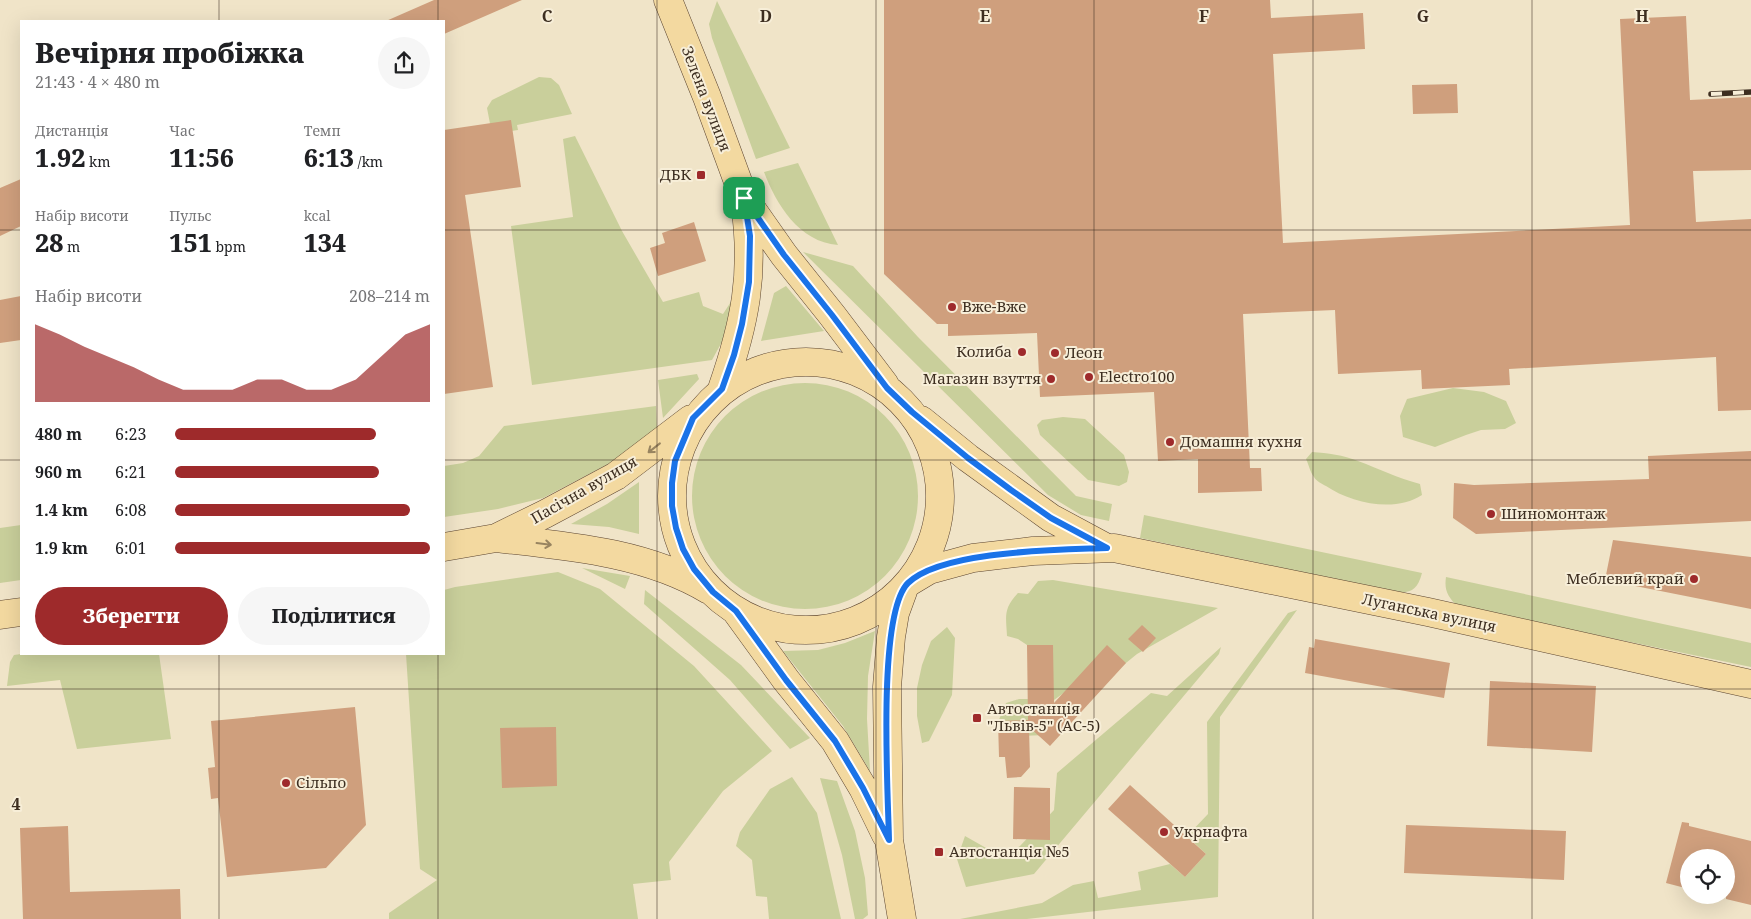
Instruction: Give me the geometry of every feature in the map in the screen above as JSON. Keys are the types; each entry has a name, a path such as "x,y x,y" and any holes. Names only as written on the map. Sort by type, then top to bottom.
{"main road":[{"name":"Зелена вулиця","path":"668,0 707,97 744,198 750,236 749,282 742,324 722,389"},
{"name":"Зелена вулиця","path":"744,198 784,255 887,388"},
{"path":"736,611 775,626 828,627 871,613 887,603 906,586 926,558 939,522 941,493 937,467 929,443 912,412 887,388 868,378 826,365 808,364 766,367 738,378 722,389 693,418 675,461 672,483 672,506 676,528 683,549 694,569 713,592 736,611 786,680 835,741 863,788 889,840"},
{"name":"Луганська вулиця","path":"912,412 968,458 1051,518 1107,548"},
{"name":"Пасічна вулиця","path":"445,547 496,538 545,514 616,476 693,418"},
{"name":"Пасічна вулиця","path":"496,538 559,546 625,558 690,578 713,592"},
{"name":"Луганська вулиця","path":"906,586 928,570 973,558 1033,550 1114,548 1437,614 1751,684"},
{"path":"902,919 889,840 887,687 895,613 906,586"},
{"path":"0,615 20,612"}],"green space":[{"path":"717,1 790,148 756,159 712,38 709,24"},
{"path":"539,77 551,78 559,85 572,114 517,125 518,130 492,134 487,108 492,100"},
{"path":"575,136 622,231 663,302 699,292 703,306 723,314 734,297 735,318 712,360 532,385 511,226 573,217 563,139"},
{"path":"798,163 838,245 812,237 801,229 782,208 769,184 764,172"},
{"path":"803,252 853,266 918,337 1076,496 1112,504 1109,521 1081,515 1048,495"},
{"path":"786,286 824,331 761,341 774,293"},
{"path":"697,374 699,379 663,418 658,380"},
{"path":"794,383 816,383 838,388 858,396 885,416 905,443 916,474 918,496 916,518 905,549 885,576 858,596 838,604 816,609 794,609 772,604 752,596 733,583 718,568 705,549 697,529 692,507 692,485 697,463 705,443 718,424 733,409 752,396 772,388"},
{"path":"1453,388 1484,392 1506,401 1516,423 1505,429 1481,430 1435,447 1403,437 1400,416 1407,399"},
{"path":"656,406 657,430 612,462 543,498 498,509 445,517 445,466 463,463 479,456 504,426"},
{"path":"1063,417 1085,419 1124,455 1129,472 1127,482 1119,486 1088,480 1040,435 1037,425 1042,420"},
{"path":"1312,452 1347,457 1420,484 1422,495 1399,504 1386,505 1373,504 1348,497 1319,482 1311,473 1306,459"},
{"path":"639,482 639,534 609,527 571,524 607,504"},
{"path":"1144,515 1422,573 1415,588 1407,592 1391,591 1140,538"},
{"path":"20,525 20,580 0,583 0,528"},
{"path":"582,568 630,576 625,589"},
{"path":"558,572 600,589 694,666 772,751 723,791 669,862 671,880 633,884 638,919 389,919 389,913 437,880 420,869 406,655 445,655 445,590"},
{"path":"1446,577 1751,643 1751,667 1457,606 1447,593"},
{"path":"1053,580 1218,608 1137,654 1078,702 1065,692 1054,700 1055,715 1046,735 1020,736 1007,734 998,722 1006,703 1019,699 1028,699 1053,667 1053,645 1027,645 1018,639 1007,636 1006,613 1018,593 1028,594 1038,581"},
{"path":"645,590 741,665 810,738 790,749 730,680 644,604"},
{"path":"1297,610 1220,717 1218,897 1027,919 960,919 1042,903 1073,885 1094,881 1098,898 1141,890 1138,872 1170,864 1185,877 1206,854 1187,836 1208,814 1207,722 1288,613"},
{"path":"947,627 955,638 952,695 929,741 922,743 917,716 917,688 922,665 931,641"},
{"path":"875,631 868,676 867,719 870,771 843,726 783,651 818,650 845,643"},
{"path":"1221,647 1219,654 1034,874 966,887 957,859 965,836 1002,857 1020,846 1054,810 1057,773 1151,693 1167,696"},
{"path":"14,655 159,655 171,739 77,749 60,680 7,686 10,662"},
{"path":"792,777 817,813 841,919 769,919 767,897 756,896 752,860 736,846 740,832 770,789"},
{"path":"820,778 837,781 855,831 865,878 868,915 863,919 855,919 842,855"}],"building":[{"path":"434,0 522,0 445,34 445,20 388,20"},
{"path":"884,0 1270,0 1271,18 1363,13 1365,49 1273,54 1283,243 1630,225 1620,19 1686,16 1690,100 1751,97 1751,170 1693,171 1696,222 1751,219 1751,410 1718,411 1716,357 1509,369 1510,385 1422,389 1421,370 1338,374 1335,310 1243,314 1250,468 1261,468 1262,491 1198,493 1198,459 1158,461 1154,392 1040,397 1037,333 948,336 948,324 937,324 884,274"},
{"path":"1457,84 1458,113 1413,114 1412,85"},
{"path":"511,120 521,187 465,195 493,387 445,394 445,130"},
{"path":"20,179 20,226 0,236 0,188"},
{"path":"694,222 706,261 658,276 650,248 665,243 662,233"},
{"path":"20,296 20,340 0,343 0,300"},
{"path":"1751,451 1751,521 1476,534 1453,518 1454,483 1474,485 1649,479 1648,456"},
{"path":"1613,540 1751,557 1751,609 1605,580"},
{"path":"1142,625 1156,638 1143,652 1128,639"},
{"path":"1315,639 1450,663 1444,698 1305,673 1309,647 1314,648"},
{"path":"1027,645 1053,645 1054,703 1107,645 1126,663 1050,746 1029,727 1030,767 1021,777 1007,778 1005,757 999,757 998,721 1028,720"},
{"path":"1490,681 1596,686 1592,752 1487,746"},
{"name":"Сільпо","path":"355,707 366,825 326,868 227,877 218,798 211,799 208,768 215,767 211,721"},
{"path":"556,727 557,786 502,788 500,728"},
{"path":"1130,785 1206,854 1185,877 1108,809"},
{"path":"1014,787 1050,788 1050,840 1013,839"},
{"path":"1682,822 1689,823 1689,826 1751,841 1751,905 1735,901 1735,849 1680,849 1680,887 1666,883"},
{"path":"1406,825 1566,831 1564,880 1404,873"},
{"path":"68,826 70,892 180,889 181,919 23,919 20,828"}],"railway":[{"path":"1711,94 1751,92"}],"place":[{"name":"ДБК","path":"701,175"},
{"name":"Вже-Вже","path":"952,307"},
{"name":"Колиба","path":"1022,352"},
{"name":"Леон","path":"1055,353"},
{"name":"Electro100","path":"1089,377"},
{"name":"Магазин взуття","path":"1051,379"},
{"name":"Домашня кухня","path":"1170,442"},
{"name":"Шиномонтаж","path":"1491,514"},
{"name":"Меблевий край","path":"1694,579"},
{"name":"Автостанція \"Львів-5\" (АС-5)","path":"977,718"},
{"name":"Сільпо","path":"286,783"},
{"name":"Укрнафта","path":"1164,832"},
{"name":"Автостанція №5","path":"939,852"}],"route":[{"path":"744,198 784,255 887,388 912,412 1011,490 1051,518 1107,548 1033,550 973,558 928,570 909,582 902,591 895,613 891,637 887,687 889,840 863,788 835,741 786,680 736,611 713,592 694,569 683,549 676,528 672,506 672,483 675,461 693,418 722,389 742,324 749,282 750,236 744,198"}]}
